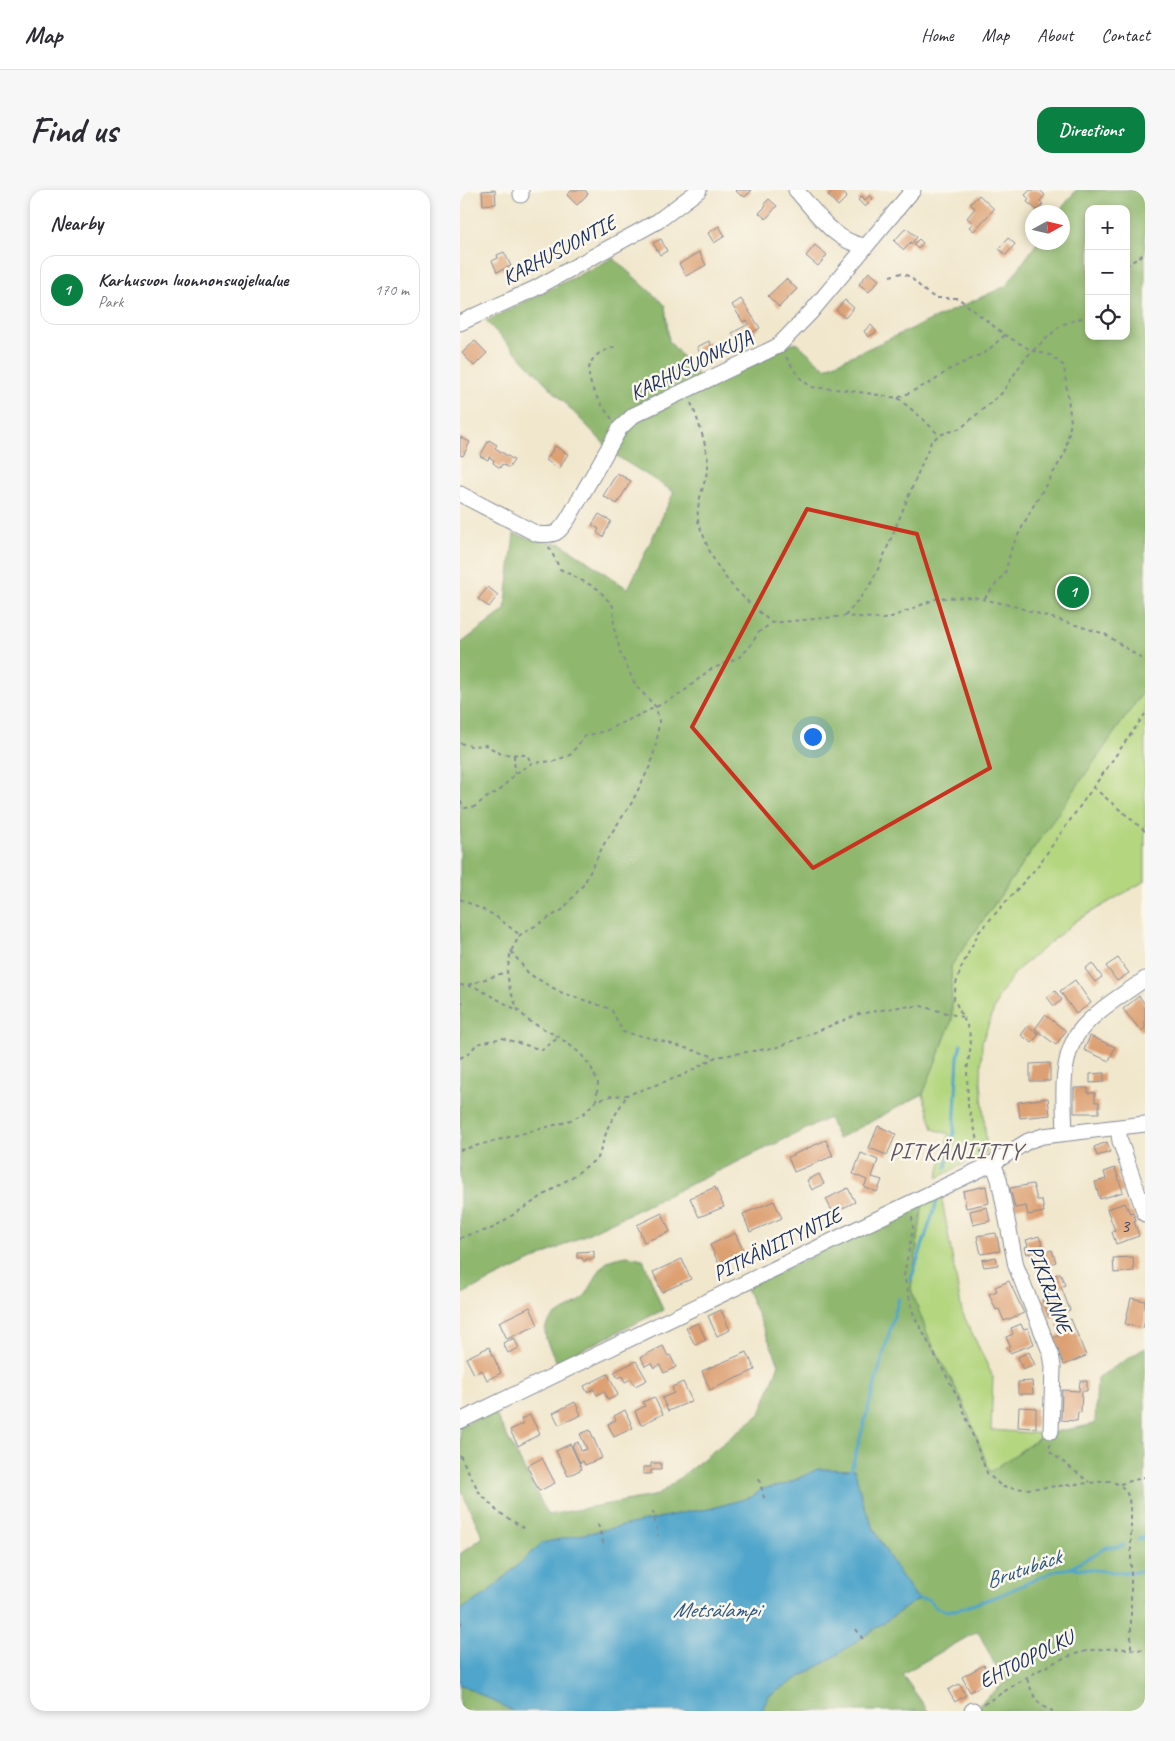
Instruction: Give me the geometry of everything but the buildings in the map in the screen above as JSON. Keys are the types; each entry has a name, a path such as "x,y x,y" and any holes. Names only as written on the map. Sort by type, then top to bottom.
{"street":[{"name":"KARHUSUONTIE","path":"460,323 534,289 658,221 699,190"},
{"path":"796,190 836,234 856,245 865,246"},
{"name":"KARHUSUONKUJA","path":"544,535 551,536 559,532 620,428 634,415 778,346 811,312 913,190"},
{"path":"460,494 537,534 544,535"},
{"path":"1065,1133 1064,1084 1068,1058 1076,1038 1088,1023 1104,1009 1145,979"},
{"name":"PITKÄNIITYNTIE","path":"460,1421 910,1204 1028,1141 1044,1136 1145,1124"},
{"path":"1118,1128 1120,1141 1145,1214"},
{"name":"PIKIRINNE","path":"988,1161 999,1179 1016,1266 1051,1354 1053,1367 1051,1431"}],"path":[{"path":"1130,263 1145,253"},
{"path":"890,276 902,273 910,277 927,293 936,298 958,298 1006,335 1033,351 1050,354 1064,366 1071,422 1065,452 1012,547 1005,573 984,599"},
{"path":"844,616 869,587 880,565 931,442 939,436 961,428 1002,393 1025,358 1062,325 1085,317"},
{"path":"898,398 934,382 948,370 986,352 1006,335"},
{"path":"617,346 600,353 593,359 589,371 591,382 603,407 620,428"},
{"path":"778,346 799,377 811,387 898,398 923,419 939,436"},
{"path":"685,391 695,412 708,465 701,491 698,519 709,550 722,574 748,603 772,623"},
{"path":"518,1010 510,990 507,972 512,951 520,935 562,910 584,884 604,844 631,804 650,764 658,740 659,721 656,707 636,686 622,654 614,628 613,606 598,589 560,569 544,535"},
{"path":"460,801 465,808 474,807 499,791 515,774 532,763 554,761 570,755 585,736 604,731 682,693 710,670 738,658 748,649 759,632 772,623 844,616 887,619 938,598 973,597 1010,605 1105,634 1145,661"},
{"path":"988,1161 968,1106 967,1071 971,1044 969,1030 954,999 961,968 979,932 1037,867 1145,714"},
{"path":"460,743 471,746 486,745 501,754 527,756 532,763"},
{"path":"514,755 515,774"},
{"path":"1093,788 1145,831"},
{"path":"460,899 494,915 520,935"},
{"path":"512,951 529,974 560,992 611,1008 623,1032 655,1039 716,1058"},
{"path":"466,986 507,972"},
{"path":"460,985 475,988 518,1010 529,1021 560,1038 580,1053 591,1067 598,1083 596,1101"},
{"path":"460,1004 464,1001"},
{"path":"460,1150 566,1122 583,1114 596,1101 611,1096 627,1096 681,1076 716,1058 778,1047 859,1014 899,1007 920,1006 962,1017"},
{"path":"460,1058 468,1054 478,1044 502,1038 542,1050 560,1038"},
{"path":"460,1239 464,1236 491,1229 598,1158 608,1128 627,1096"},
{"path":"910,1204 913,1228 904,1276 914,1316 960,1401 987,1473 1002,1487 1010,1488 1026,1489 1110,1481 1120,1484 1126,1489 1129,1497 1132,1570 1131,1650"},
{"path":"1051,1431 1049,1451 1089,1482"},
{"path":"460,1455 479,1492 497,1511 525,1529"},
{"path":"1120,1484 1145,1477"},
{"path":"759,1479 765,1502"},
{"path":"653,1511 658,1536"},
{"path":"598,1524 604,1546"},
{"path":"856,1630 864,1641"},
{"name":"EHTOOPOLKU","path":"973,1710 1065,1658 1107,1649 1145,1650"},
{"path":"1028,1679 1038,1703 1046,1709 1053,1711"}],"highlighted area":[{"path":"807,509 917,534 990,768 813,868 692,727"}],"green space":[{"path":"1076,190 1145,190 1145,689 951,966 952,1020 923,1094 838,1139 829,1118 460,1295 460,644 505,610 514,534 535,540 562,544 628,589 674,492 615,455 486,321 613,258 665,305 669,341 708,388 796,342 825,368 1006,286 1032,250 1070,250 1070,205 1064,205"},
{"path":"1145,689 1145,881 1076,921 1016,971 999,996 982,1042 981,1082 987,1152 937,1178 949,1134 933,1129 923,1094 952,1020 951,966"},
{"path":"941,1194 962,1312 993,1377 991,1430 1045,1434 990,1473 963,1402 928,1336 911,1289 923,1203"},
{"path":"923,1203 911,1289 928,1336 963,1402 990,1472 1045,1434 1095,1424 1097,1378 1145,1348 1145,1711 974,1711 1004,1683 978,1631 902,1674 928,1711 762,1711 768,1696 834,1657 918,1599 895,1566 875,1532 863,1503 855,1470 818,1469 784,1485 762,1489 752,1497 709,1509 543,1543 485,1595 460,1610 460,1554 483,1537 460,1488 460,1426 494,1411 548,1515 658,1495 760,1414 779,1364 746,1288"},
{"path":"627,1256 643,1259 663,1310 557,1362 545,1335 548,1322 583,1298 600,1270 608,1261"},
{"path":"460,1684 513,1711 460,1711"}],"water":[{"name":"Metsälampi","path":"818,1469 855,1470 860,1494 875,1532 895,1566 918,1599 834,1657 768,1696 762,1711 513,1711 460,1684 460,1610 485,1595 542,1543 709,1509 752,1497 762,1489 784,1485"}],"waterway":[{"path":"946,1168 954,1132 958,1056 961,1044"},
{"path":"911,1280 937,1201"},
{"path":"851,1470 899,1298"},
{"path":"1138,1539 1145,1537"},
{"path":"1072,1567 1107,1547 1124,1545"},
{"name":"Brutubäck","path":"918,1599 928,1599 935,1607 946,1611 960,1609 998,1596 1057,1570 1072,1568 1127,1573 1145,1571"}],"place":[{"name":"Karhusuon luonnonsuojelualue","path":"1073,592"}],"district":[{"name":"PITKÄNIITTY","path":"956,1151"}]}
